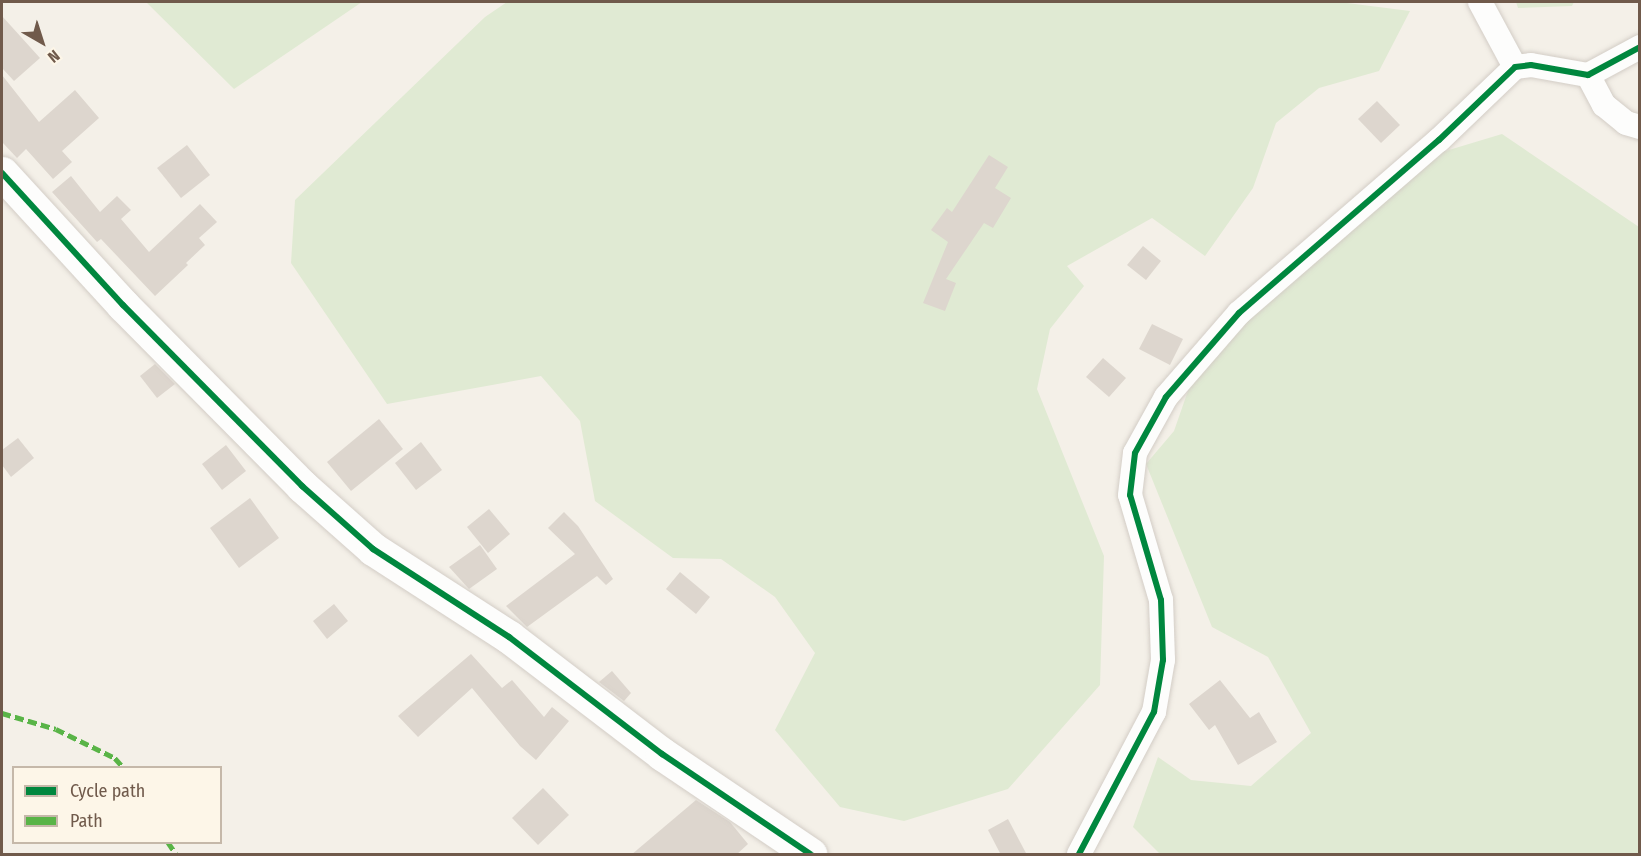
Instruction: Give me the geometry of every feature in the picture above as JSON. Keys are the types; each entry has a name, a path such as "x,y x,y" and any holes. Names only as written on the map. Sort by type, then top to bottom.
{"street":[{"path":"1480,2 1515,68"},
{"path":"1079,855 1154,712 1163,660 1161,600 1130,495 1136,453 1166,397 1239,313 1439,140 1515,68 1531,65 1588,75 1640,46"},
{"path":"1588,75 1604,105 1626,123 1640,127"},
{"path":"2,173 123,305 302,486 373,549 509,637 662,754 810,855"}],"green space":[{"path":"146,2 362,2 234,89"},
{"path":"507,2 1339,2 1410,11 1379,71 1319,88 1276,123 1253,188 1205,256 1152,218 1067,266 1084,286 1050,329 1037,389 1104,556 1100,685 1008,789 904,821 840,807 775,730 815,653 775,597 721,559 673,558 595,501 580,421 541,376 387,404 291,263 295,200 485,17"},
{"path":"1516,2 1574,2 1572,6 1518,8"},
{"path":"1502,134 1639,227 1639,854 1160,854 1133,827 1158,757 1191,780 1251,786 1311,733 1268,657 1212,627 1146,464 1174,431 1198,362 1419,159"}],"building":[{"path":"2,16 40,58 14,81 2,68"},
{"path":"2,75 39,122 75,90 99,118 62,151 72,162 53,179 26,149 17,158 2,142"},
{"path":"1377,101 1400,125 1381,143 1358,119"},
{"path":"187,145 210,175 181,198 157,168"},
{"path":"989,155 1008,167 995,188 1011,198 993,228 984,223 946,279 956,283 945,311 923,303 948,242 931,230 947,208 952,212"},
{"path":"71,176 100,212 117,196 131,210 121,219 149,252 200,204 217,222 199,238 205,245 186,263 188,265 155,296 101,239 97,242 52,192"},
{"path":"1143,246 1161,261 1146,280 1127,265"},
{"path":"1152,324 1183,339 1170,365 1139,349"},
{"path":"1103,358 1126,378 1109,397 1086,377"},
{"path":"155,364 175,384 157,398 140,376"},
{"path":"379,419 403,449 351,491 327,462"},
{"path":"18,438 34,458 11,477 2,465 2,450"},
{"path":"421,442 442,470 416,490 395,463"},
{"path":"226,445 246,471 222,490 202,464"},
{"path":"250,498 279,538 239,568 210,528"},
{"path":"489,509 510,534 488,553 467,527"},
{"path":"564,512 578,526 613,579 606,585 597,576 527,627 506,606 575,554 548,528"},
{"path":"480,545 497,569 469,589 449,567"},
{"path":"680,572 710,597 696,614 666,589"},
{"path":"334,604 348,621 327,639 313,621"},
{"path":"471,654 502,688 512,680 544,717 552,707 569,721 536,760 520,746 472,688 418,737 398,716"},
{"path":"612,671 631,693 624,701 599,682"},
{"path":"1220,680 1250,718 1259,712 1277,742 1238,765 1215,725 1209,730 1189,704"},
{"path":"543,788 569,815 538,845 512,818"},
{"path":"696,800 730,822 748,844 736,855 631,855"},
{"path":"1008,819 1027,855 1001,855 988,830"}],"marked path":[{"path":"2,713 56,729 115,758 122,766"},
{"path":"169,844 176,854"}],"cycle path":[{"path":"1079,854 1154,712 1163,660 1161,600 1130,495 1135,453 1166,397 1239,313 1439,140 1515,67 1531,65 1588,75 1640,47"},
{"path":"2,173 123,305 302,486 373,549 509,637 662,754 810,854"}]}
